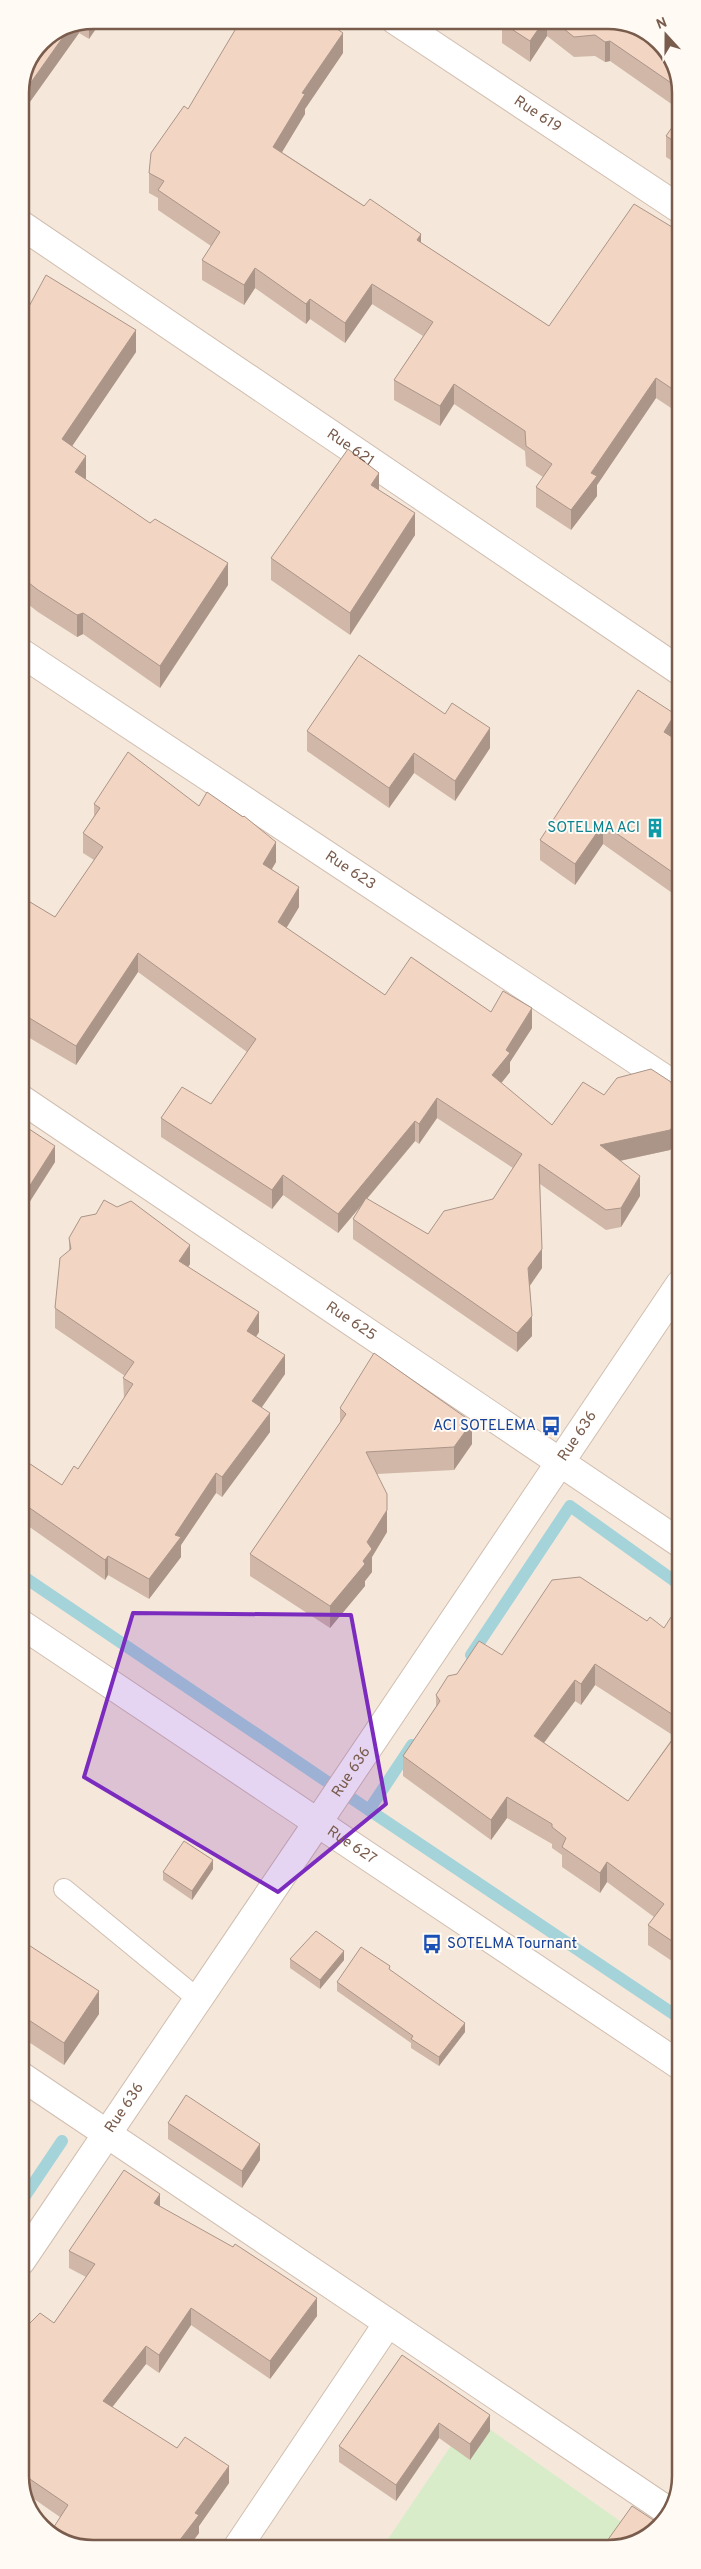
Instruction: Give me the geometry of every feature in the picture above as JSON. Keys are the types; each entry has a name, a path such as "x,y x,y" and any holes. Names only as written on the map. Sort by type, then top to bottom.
{"street":[{"name":"Rue 619","path":"409,29 672,204"},
{"name":"Rue 621","path":"29,230 672,666"},
{"name":"Rue 623","path":"29,658 672,1083"},
{"name":"Rue 625","path":"29,1104 672,1538"},
{"name":"Rue 636","path":"29,2249 672,1296"},
{"name":"Rue 627","path":"29,1629 672,2060"},
{"path":"29,2081 664,2508"},
{"path":"242,2540 388,2323"}],"lane":[{"path":"64,1888 198,1999"}],"highlighted area":[{"path":"133,1613 351,1615 386,1804 278,1892 84,1777"}],"shaded area":[{"path":"81,30 620,30 630,33 641,43 641,60 659,60 666,66 671,81 672,93 671,2488 664,2508 647,2527 640,2532 620,2539 89,2540 76,2538 61,2532 37,2508 32,2497 29,2476 30,81 40,57 48,48 68,34"}],"green space":[{"path":"471,2416 627,2526 617,2539 608,2540 387,2540"}],"building":[{"path":"236,29 337,29 343,33 302,93 305,94 273,147 364,206 370,199 421,234 417,240 549,326 634,204 672,227 672,389 656,378 591,473 597,476 571,510 536,487 552,464 526,446 525,431 454,384 440,406 394,380 433,322 372,284 345,323 310,299 306,304 255,268 244,285 202,260 220,232 158,190 164,181 149,173 151,153 184,106 188,109"},
{"path":"511,29 538,29 530,41"},
{"path":"564,29 612,29 633,34 641,38 641,60 663,60 671,83 610,41 605,42 595,35 574,37"},
{"path":"63,37 30,84 34,68 40,57 57,40"},
{"path":"672,127 672,140 666,136"},
{"path":"46,275 136,330 62,439 86,456 75,472 150,523 155,519 228,563 160,666 83,613 77,615 29,583 29,306"},
{"path":"348,449 379,473 371,485 415,513 350,613 271,558"},
{"path":"359,655 445,714 452,703 490,728 455,781 414,753 389,788 307,731"},
{"path":"638,690 672,712 672,719 664,732 672,737 672,872 603,824 575,864 540,840"},
{"path":"128,752 199,806 207,792 244,816 276,842 263,864 299,887 278,922 385,995 411,957 491,1012 503,991 532,1008 506,1050 510,1053 492,1075 552,1125 583,1082 604,1095 617,1078 651,1069 671,1082 672,1128 670,1130 600,1145 640,1176 621,1208 606,1210 539,1164 542,1249 528,1268 532,1316 517,1333 353,1219 366,1198 428,1234 444,1211 493,1199 522,1154 437,1098 419,1124 415,1121 338,1214 283,1175 272,1190 161,1118 182,1087 211,1104 256,1039 138,953 76,1046 29,1018 29,901 55,917 103,847 83,833 100,808 94,804"},
{"path":"29,1129 55,1146 29,1187"},
{"path":"104,1200 117,1207 131,1201 190,1245 179,1261 259,1312 247,1331 285,1355 252,1401 270,1413 222,1477 216,1473 175,1535 181,1537 149,1579 108,1556 105,1560 29,1508 29,1463 62,1485 74,1466 78,1469 133,1384 123,1378 134,1362 55,1308 60,1258 71,1249 69,1238 81,1217 96,1214"},
{"path":"374,1353 472,1422 454,1447 366,1452 387,1494 387,1510 367,1542 372,1549 363,1561 365,1564 330,1606 250,1554 346,1414 340,1408"},
{"path":"580,1577 647,1621 650,1617 664,1628 672,1618 672,1714 595,1664 581,1684 575,1680 534,1736 628,1801 672,1740 672,1941 648,1925 664,1904 607,1862 600,1873 562,1847 566,1838 552,1827 552,1824 507,1797 491,1820 403,1756 440,1701 436,1695 448,1676 457,1674 479,1641 502,1655 552,1580"},
{"path":"184,1841 213,1860 192,1891 163,1872"},
{"path":"316,1931 344,1951 320,1980 290,1959"},
{"path":"29,1945 99,1991 64,2043 29,2020"},
{"path":"361,1947 390,1966 389,1969 465,2023 439,2057 411,2039 413,2036 337,1982"},
{"path":"186,2095 260,2144 242,2171 168,2123"},
{"path":"124,2170 160,2194 154,2203 233,2247 235,2244 317,2298 270,2361 191,2308 159,2355 146,2346 103,2401 177,2448 185,2437 229,2466 195,2513 199,2515 180,2540 89,2540 68,2535 54,2527 68,2505 29,2479 29,2324 40,2313 54,2323 95,2264 69,2251"},
{"path":"402,2355 490,2415 470,2444 439,2423 396,2485 339,2446"},
{"path":"632,2506 654,2520 640,2532 620,2539 608,2540"}],"waterway":[{"path":"471,1655 570,1506 672,1579"},
{"path":"29,1580 369,1810 412,1745"},
{"path":"369,1810 672,2013"},
{"path":"29,2190 62,2141"}],"place":[{"name":"SOTELMA ACI","path":"655,828"},
{"name":"ACI SOTELEMA","path":"551,1426"},
{"name":"SOTELMA Tournant","path":"432,1944"}]}
